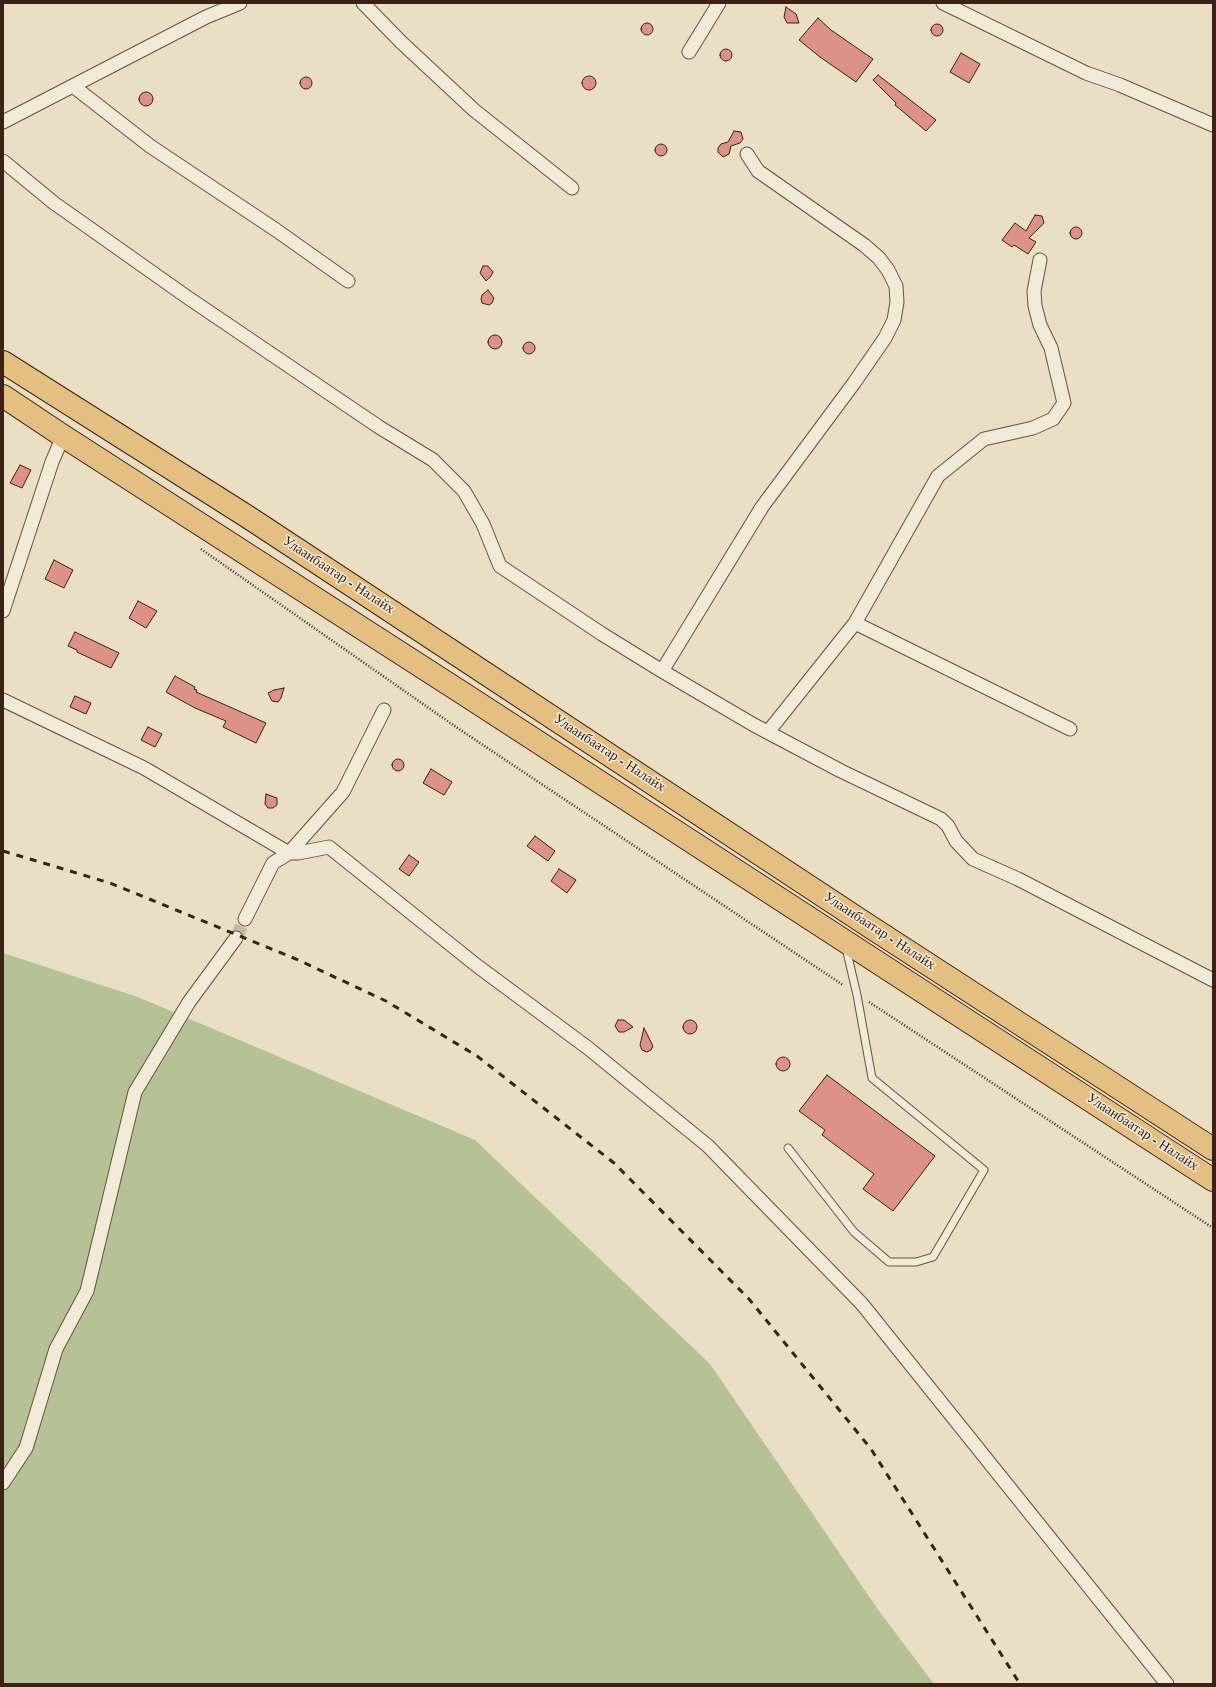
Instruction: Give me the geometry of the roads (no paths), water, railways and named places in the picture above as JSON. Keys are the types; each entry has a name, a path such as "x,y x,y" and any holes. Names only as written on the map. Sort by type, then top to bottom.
{"highway":[{"name":"Улаанбаатар - Налайх","path":"3,362 248,517 849,913 1213,1149"},
{"name":"Улаанбаатар - Налайх","path":"3,396 478,702 1213,1180"}],"street":[{"path":"206,17 216,3"},
{"path":"3,122 206,17 240,3"},
{"path":"363,3 401,42 474,110 572,188"},
{"path":"689,52 719,3"},
{"path":"943,3 1086,73 1120,85 1213,125"},
{"path":"73,86 150,146 276,230 348,281"},
{"path":"662,671 762,507 854,383 885,338 894,320 897,302 896,286 888,270 879,258 864,245 758,171 746,154"},
{"path":"3,161 54,203 175,288 379,427 434,460 464,491 483,524 500,566 602,634 662,671 768,732 841,771 941,819 948,826 956,841 973,859 1018,879 1213,980"},
{"path":"768,732 855,623 938,476 984,438 1033,428 1053,419 1064,404 1051,348 1040,325 1035,306 1034,291 1040,260"},
{"path":"3,611 52,462 63,436"},
{"path":"855,623 1070,729"},
{"path":"3,700 144,768 289,852 298,853 329,847 476,965 588,1048 708,1146 862,1304 1167,1684"},
{"path":"245,919 273,864 289,852 343,792 384,710"},
{"path":"3,1483 26,1448 56,1349 87,1291 135,1092 189,1002 236,938"}],"lane":[{"path":"788,1148 854,1232 889,1262 916,1262 933,1257 984,1170 872,1078 857,994 844,940"}],"tunnel":[{"path":"236,938 245,919"}],"railway":[{"path":"3,851 110,883 296,959 386,1001 477,1056 614,1163 749,1299 871,1449 1020,1684"}]}
